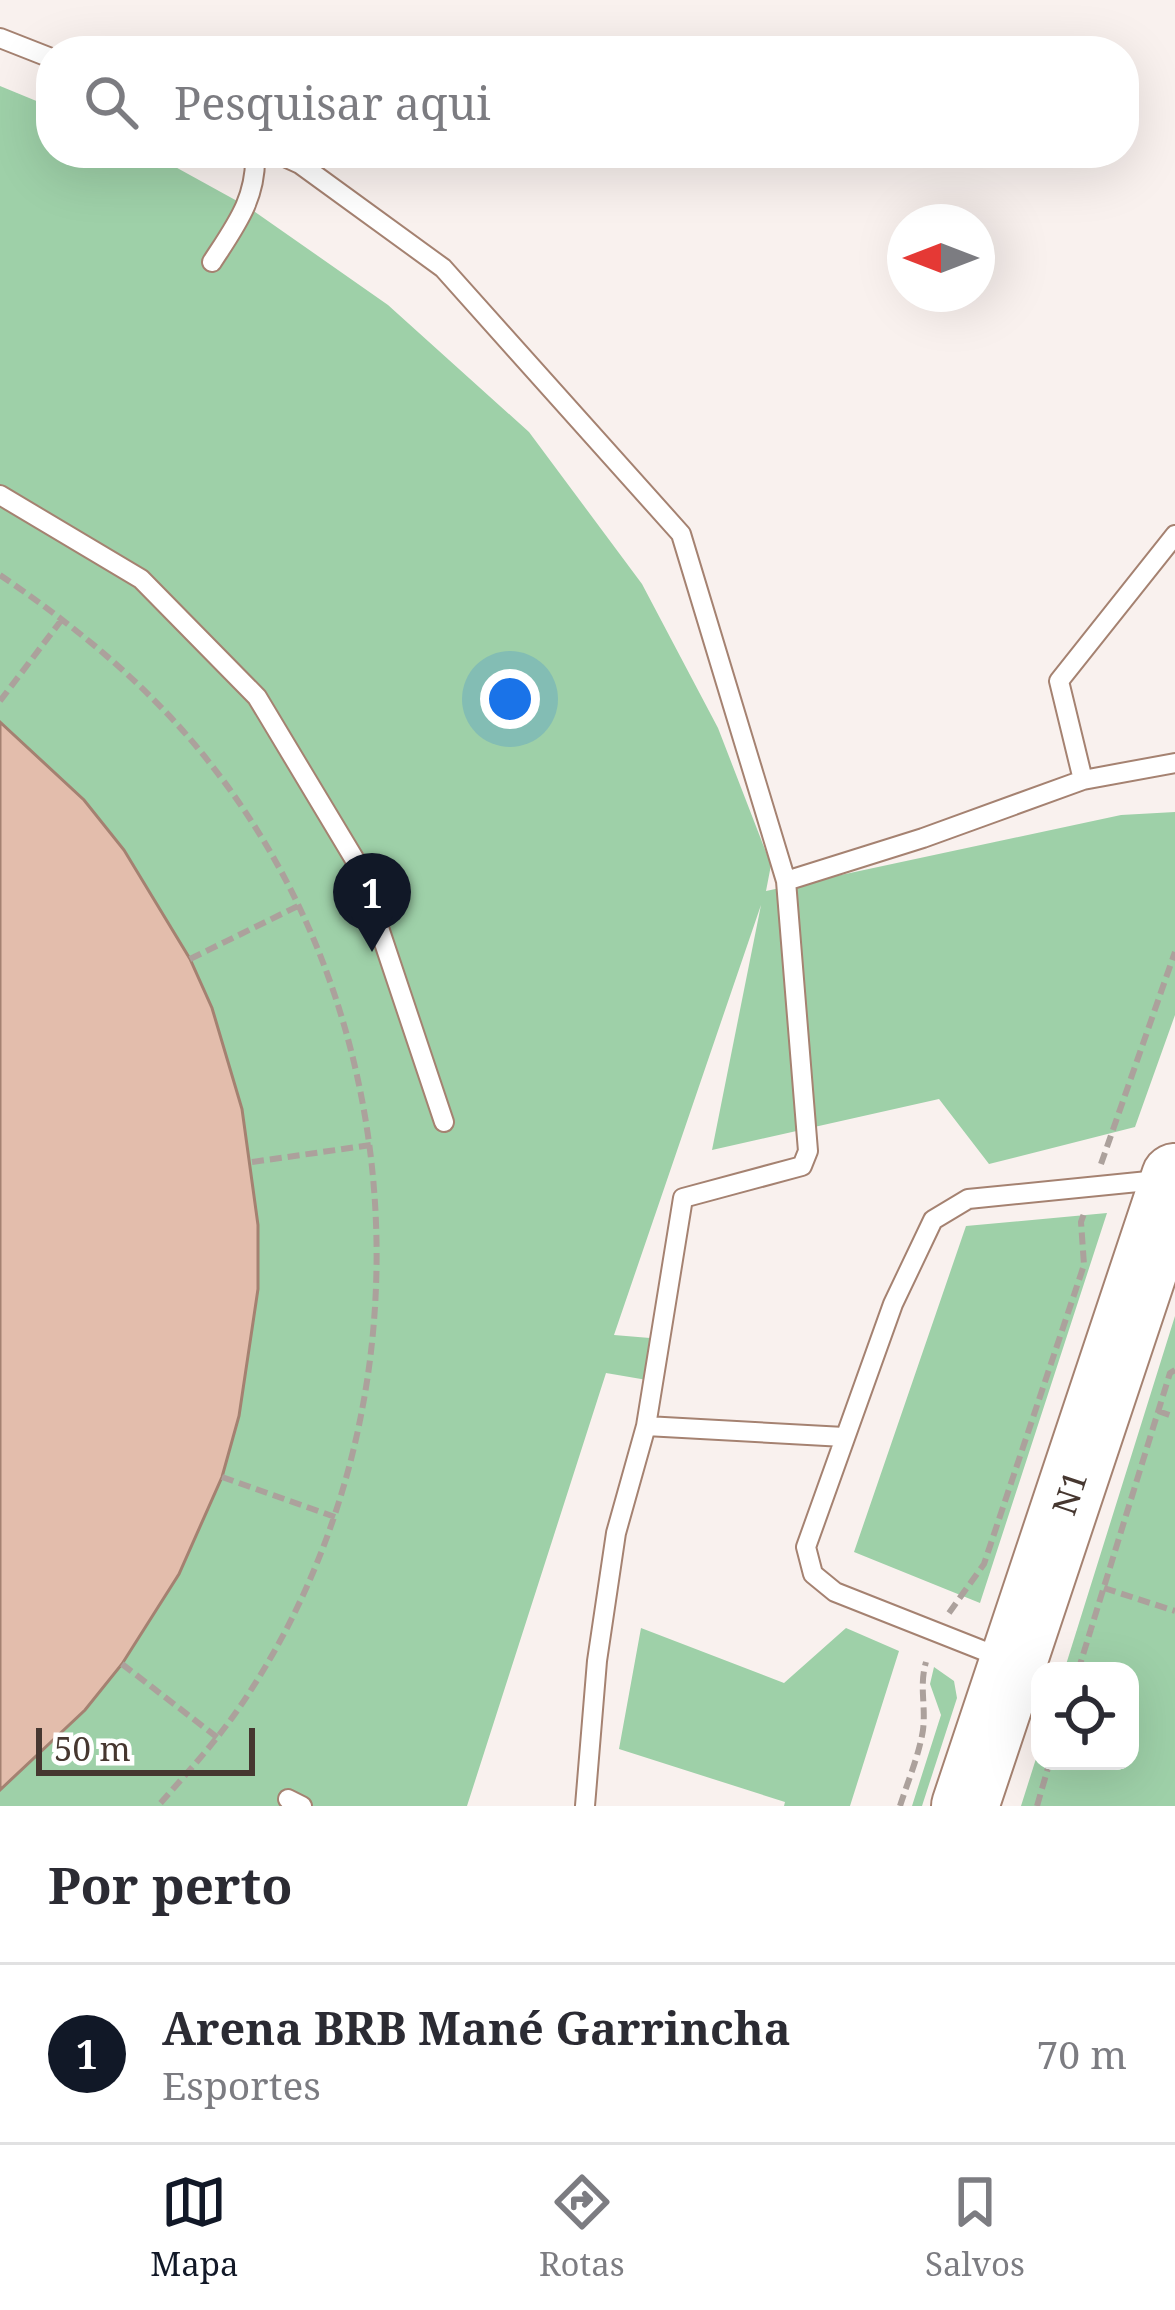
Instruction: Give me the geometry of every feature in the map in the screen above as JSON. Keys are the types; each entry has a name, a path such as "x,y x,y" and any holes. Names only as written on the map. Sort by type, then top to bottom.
{"highway":[{"name":"N1","path":"965,1806 1142,1317 1175,1178"}],"lane":[{"path":"0,38 36,52"},
{"path":"212,262 248,207 256,168"},
{"path":"306,168 443,268 681,534 786,881 808,1151 802,1166 683,1198 646,1426 616,1533 597,1661 585,1806"},
{"path":"0,495 141,579 256,697 358,866 444,1122"},
{"path":"1083,780 1059,681 1175,536"},
{"path":"786,881 1083,780 1175,763"},
{"path":"1013,1663 835,1592 813,1574 806,1547 893,1304 933,1220 968,1198 1175,1178"},
{"path":"646,1426 844,1437"}],"path":[{"path":"0,575 63,618 156,701 211,764 258,833 298,906 331,983 371,1145 378,1229 372,1354 348,1477 304,1594 242,1704 158,1806"},
{"path":"0,701 63,618"},
{"path":"190,959 298,906"},
{"path":"939,1632 984,1564 1084,1265 1081,1222 1175,952"},
{"path":"252,1162 371,1145"},
{"path":"1081,1662 1170,1373 1175,1370"},
{"path":"1158,1412 1175,1417"},
{"path":"221,1477 335,1516"},
{"path":"1104,1588 1175,1611"},
{"path":"900,1806 922,1736 925,1707 919,1686 926,1662"},
{"path":"122,1664 218,1738"},
{"path":"1037,1806 1048,1770"}],"green space":[{"path":"0,86 36,101 36,168 177,168 248,207 388,305 529,432 642,584 718,728 771,865 766,891 1121,815 1175,812 1175,1015 1135,1127 989,1164 939,1099 712,1150 761,905 614,1335 650,1338 647,1380 606,1373 467,1806 0,1806"},
{"path":"1107,1213 980,1603 854,1552 966,1226"},
{"path":"1175,1316 1175,1806 1021,1806 1032,1770 1139,1770 1139,1662 1067,1662"},
{"path":"641,1628 784,1683 846,1628 899,1651 850,1806 784,1806 785,1802 619,1749"},
{"path":"934,1667 954,1681 957,1698 922,1806 912,1806 941,1715 930,1684"}],"building":[{"path":"0,722 84,800 124,850 190,959 212,1008 242,1109 258,1225 258,1289 239,1416 222,1477 179,1574 122,1664 85,1710 0,1790"}],"place":[{"name":"Arena BRB Mané Garrincha","path":"372,952"}]}
